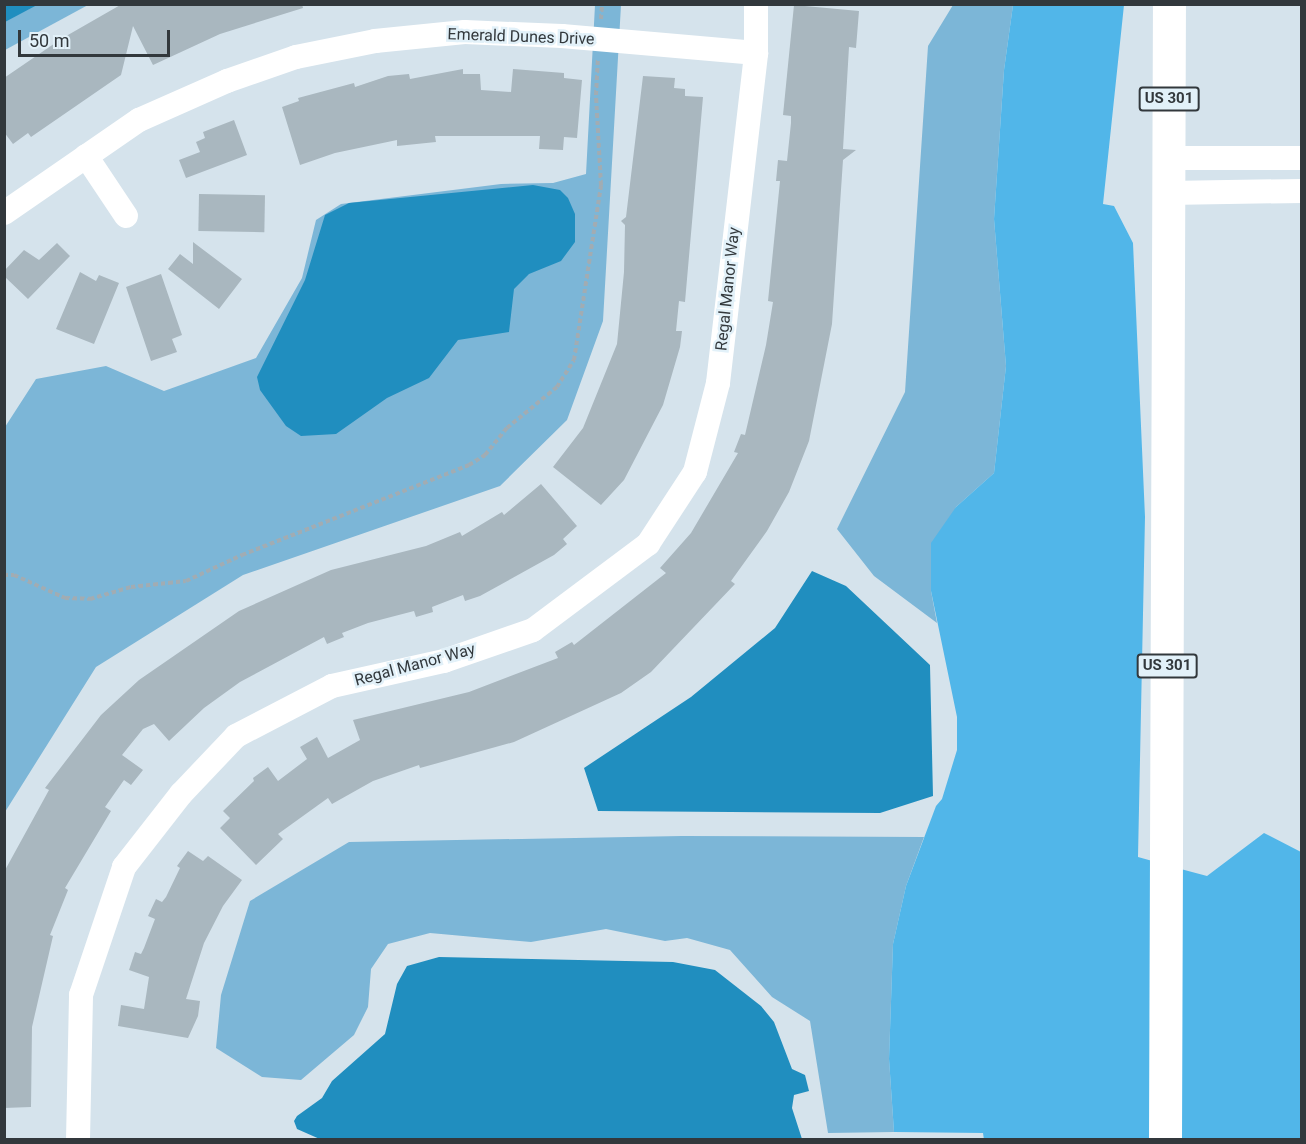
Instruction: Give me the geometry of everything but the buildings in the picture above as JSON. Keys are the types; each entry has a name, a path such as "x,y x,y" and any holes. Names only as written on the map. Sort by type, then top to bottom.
{"main road":[{"name":"US 301","path":"1165,1140 1169,4"}],"street":[{"name":"Regal Manor Way","path":"78,1140 81,995 124,867 181,794 236,736 332,686 444,661 533,630 648,544 695,472 718,383 756,53 756,4"},
{"name":"Emerald Dunes Drive","path":"4,213 139,120 227,81 296,57 375,41 465,32 600,39 756,53"},
{"path":"86,156 126,216"},
{"path":"1168,158 1302,158"},
{"path":"1168,193 1302,191"}],"path":[{"path":"4,575 14,575 65,598 90,599 131,587 186,581 242,555 450,474 485,455 507,428 557,387 574,360 601,185 596,95 602,4"}],"shaded area":[{"path":"5,4 37,4 37,5 5,22"},
{"path":"5,5 88,5 5,50"},
{"path":"595,5 621,5 603,321 567,420 500,486 243,575 96,667 5,812 5,427 36,379 106,366 164,391 256,358 302,278 316,220 341,204 501,184 553,183 586,174"},
{"path":"953,5 1013,5 1004,70 994,219 1006,366 994,473 956,507 931,591 937,623 874,576 837,529 905,392 928,46"},
{"path":"1013,5 1124,5 1103,204 1114,206 1133,243 1145,517 1138,857 1156,862 1155,1139 984,1140 983,1133 894,1132 889,1059 893,944 906,886 936,806 942,799 957,750 957,717 931,591 931,543 956,507 994,473 1006,366 994,219 1004,70"},
{"path":"533,185 560,190 568,198 575,214 575,242 561,261 529,274 514,289 509,332 458,340 429,378 387,398 336,434 301,436 286,426 260,390 257,377 305,280 325,215 349,203"},
{"path":"812,571 846,586 930,665 933,796 880,813 598,811 584,768 691,697 775,628"},
{"path":"1264,833 1301,852 1301,1139 1176,1140 1177,868 1207,876"},
{"path":"682,836 924,837 906,886 893,944 889,1059 894,1132 828,1133 810,1021 772,997 730,950 687,938 665,941 606,929 531,942 430,933 388,944 371,969 368,1007 354,1035 301,1080 262,1077 216,1048 221,995 250,901 349,842"},
{"path":"439,957 673,962 715,970 761,1006 774,1022 792,1069 805,1075 809,1091 794,1095 792,1108 802,1139 322,1140 297,1129 294,1121 297,1116 322,1098 332,1081 385,1034 397,984 407,966"}]}
